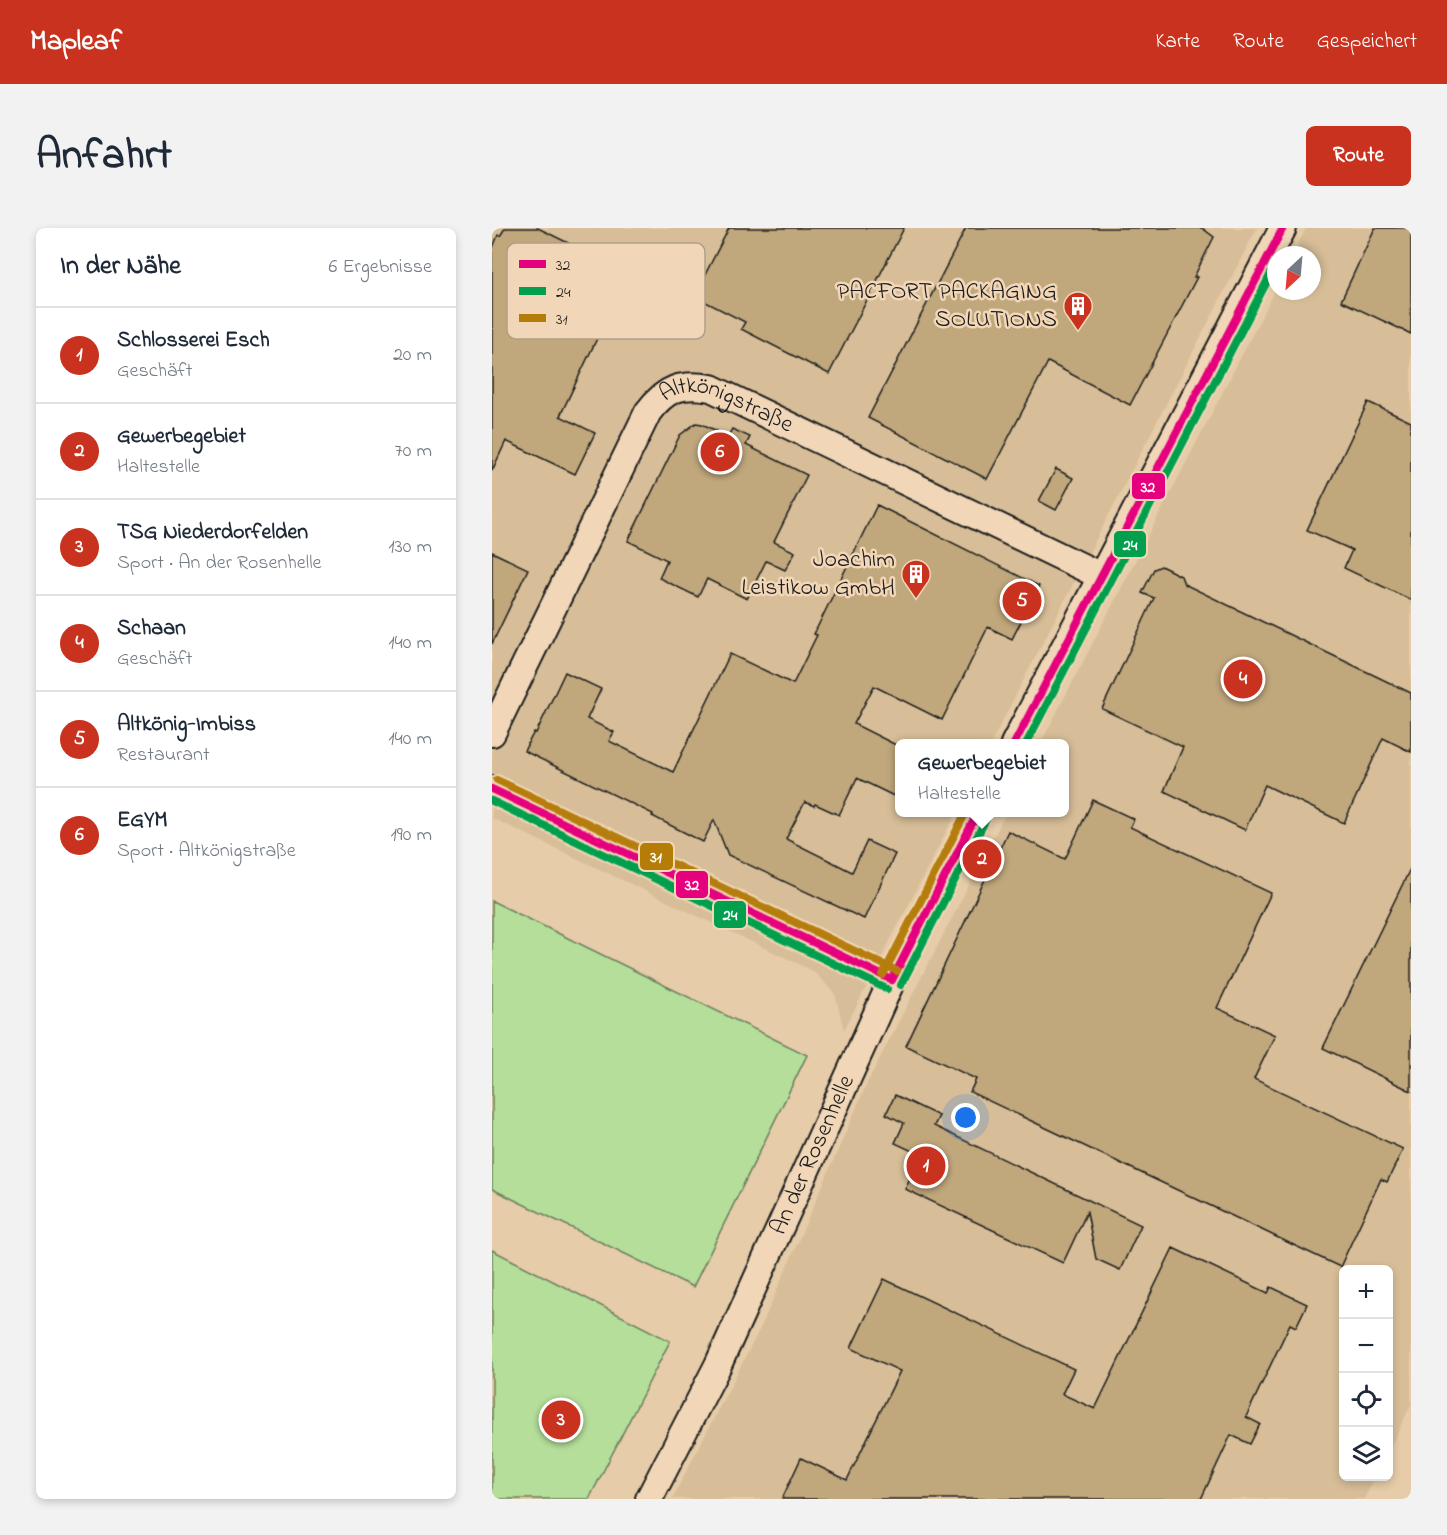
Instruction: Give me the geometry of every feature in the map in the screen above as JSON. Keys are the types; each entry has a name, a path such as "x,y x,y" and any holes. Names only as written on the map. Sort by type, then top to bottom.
{"street":[{"path":"1017,739 1283,228"},
{"name":"Altkönigstraße","path":"492,733 648,412 658,400 672,390 691,385 711,388 1101,576"},
{"path":"492,789 892,980"},
{"name":"An der Rosenhelle","path":"649,1499 717,1365 892,980 976,817"}],"shaded area":[{"path":"492,228 1257,228 993,739 895,739 895,817 954,817 844,1030 835,994 813,971 492,818"},
{"path":"1306,228 1411,228 1411,1405 1393,1442 1393,1265 1339,1265 1339,1481 1373,1481 1364,1499 672,1499 761,1327 868,1081 1004,817 1069,817 1069,739 1043,739 1270,300 1321,300 1321,246 1297,246"}],"green space":[{"path":"492,901 807,1055 693,1287 492,1189"},
{"path":"492,1250 670,1341 589,1499 492,1499"}],"building":[{"path":"505,228 538,228 568,243 507,243 507,339 597,339 560,416 595,433 575,474 506,441 492,471 492,250 498,235 500,236"},
{"path":"729,228 904,228 829,374 741,329 745,322 705,302 705,275"},
{"name":"PACFORT PACKAGING SOLUTIONS","path":"966,228 1202,228 1214,237 1194,277 1197,277 1130,405 1048,362 987,479 868,418"},
{"path":"1375,228 1411,228 1411,334 1341,301"},
{"path":"1368,402 1411,422 1411,600 1344,568 1352,550 1307,530"},
{"path":"696,423 728,436 732,429 750,437 746,445 807,475 774,542 795,552 785,570 766,561 747,599 707,579 698,597 659,578 667,560 628,541 680,435"},
{"path":"1056,469 1073,478 1056,510 1039,501"},
{"path":"877,505 1039,586 1012,639 988,627 942,720 874,686 854,724 895,744 895,797 857,778 839,815 805,802 786,839 852,872 867,841 895,854 864,919 728,855 714,820 703,842 652,816 653,814 524,751 534,732 536,733 565,672 601,689 587,719 614,732 609,741 673,772 730,654 793,684 817,635 814,634"},
{"path":"492,552 528,569 492,644"},
{"path":"1161,566 1181,576 1184,584 1411,693 1411,752 1383,738 1344,823 1265,785 1245,830 1164,791 1183,747 1102,709 1154,598 1142,593 1154,569"},
{"path":"1093,800 1134,819 1130,827 1271,893 1217,1008 1275,1035 1254,1079 1403,1149 1387,1182 1381,1179 1339,1267 970,1092 976,1079 906,1046 1008,831 1065,859"},
{"path":"1411,867 1411,1091 1323,1048"},
{"path":"895,1095 939,1116 934,1126 1141,1225 1120,1270 1096,1259 1087,1212 1063,1263 905,1189 921,1155 895,1143 904,1123 886,1114"},
{"path":"1173,1248 1268,1293 1271,1287 1307,1304 1296,1327 1290,1324 1246,1417 1260,1424 1250,1444 1231,1435 1201,1499 782,1499 801,1458 847,1480 900,1371 851,1348 884,1279 1074,1369 1062,1394 1095,1409"}],"transit line":[{"name":"32","path":"1017,739 1283,228"},
{"name":"24","path":"1029,739 1267,281"},
{"name":"31","path":"497,780 897,971"},
{"name":"32","path":"492,789 892,980"},
{"name":"24","path":"492,801 887,989"},
{"name":"31","path":"883,975 963,817"},
{"name":"32","path":"892,980 975,817"},
{"name":"24","path":"901,985 987,817"}],"place":[{"name":"PACFORT PACKAGING SOLUTIONS","path":"1078,332"},
{"name":"EGYM","path":"720,452"},
{"name":"Joachim Leistikow GmbH","path":"916,600"},
{"name":"Altkönig-Imbiss","path":"1022,601"},
{"name":"Schaan","path":"1243,679"},
{"name":"Gewerbegebiet","path":"982,859"},
{"name":"Schlosserei Esch","path":"926,1166"},
{"name":"TSG Niederdorfelden","path":"561,1420"}]}
